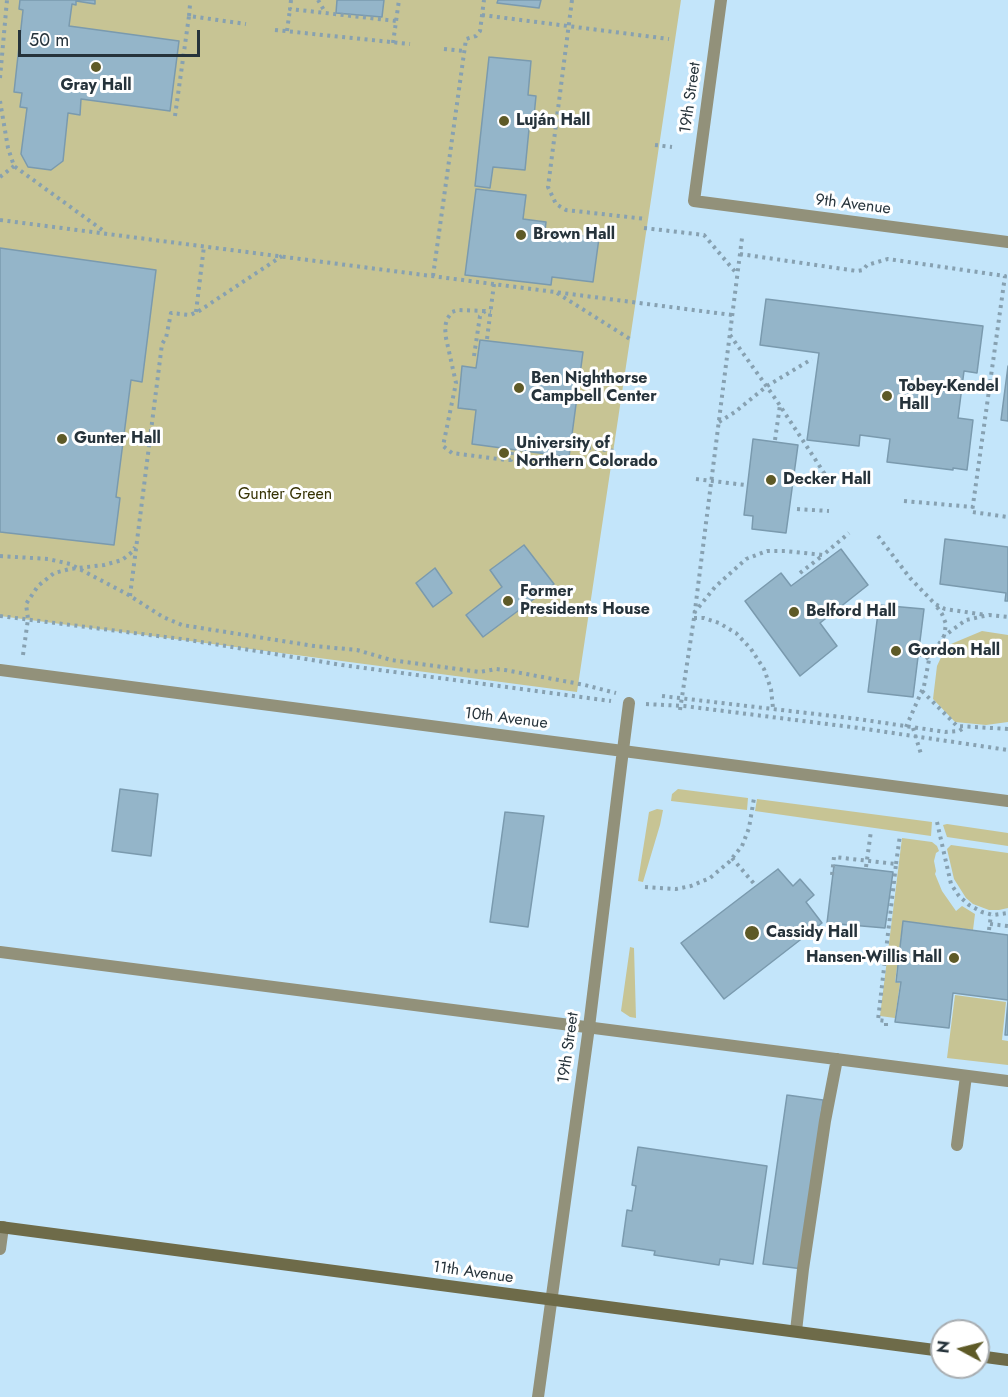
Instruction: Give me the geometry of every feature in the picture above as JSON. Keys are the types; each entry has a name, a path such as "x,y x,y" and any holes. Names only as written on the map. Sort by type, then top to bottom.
{"main road":[{"name":"11th Avenue","path":"1,1227 930,1349"},
{"path":"990,1358 1008,1360"}],"street":[{"name":"19th Street","path":"694,201 721,0"},
{"name":"9th Avenue","path":"694,201 1008,242"},
{"name":"10th Avenue","path":"0,670 1008,801"},
{"name":"19th Street","path":"538,1397 589,1027 629,704"},
{"path":"0,952 1008,1081"},
{"path":"796,1331 804,1258 837,1059"},
{"path":"957,1145 966,1076"},
{"path":"0,1250 1,1227"}],"path":[{"path":"0,78 7,0"},
{"path":"287,31 291,0"},
{"path":"318,0 325,13"},
{"path":"393,43 399,0"},
{"path":"433,276 466,39 476,36 480,31 484,0"},
{"path":"572,0 548,188 556,204 566,210 646,219"},
{"path":"175,116 190,5"},
{"path":"290,9 396,21"},
{"path":"482,15 669,39"},
{"path":"189,16 246,24"},
{"path":"275,30 410,44"},
{"path":"444,49 464,51"},
{"path":"0,100 8,148 14,166 108,234"},
{"path":"655,145 672,147"},
{"path":"0,177 14,166"},
{"path":"0,220 732,315"},
{"path":"645,228 704,236 737,274"},
{"path":"680,708 694,616 742,238"},
{"path":"196,312 204,246"},
{"path":"740,254 857,271 888,259 1005,276 972,512 1008,517"},
{"path":"130,596 162,344 166,338 171,313 190,315 196,312 282,256"},
{"path":"487,339 494,284"},
{"path":"555,292 630,339"},
{"path":"491,312 458,310 452,312 447,319 446,338 456,383 443,446 452,453 507,460 511,460 512,452"},
{"path":"474,356 480,316 485,311"},
{"path":"730,335 780,404 830,482"},
{"path":"718,423 767,386 812,359"},
{"path":"582,380 624,383"},
{"path":"776,440 780,404"},
{"path":"573,446 615,451"},
{"path":"696,479 745,485"},
{"path":"904,501 973,507"},
{"path":"797,509 829,511"},
{"path":"800,573 849,533"},
{"path":"878,536 910,578 942,614 946,624 944,636"},
{"path":"22,655 28,619 26,604 38,586 54,573 104,566 122,560 132,552 138,541"},
{"path":"694,616 730,573 746,559 756,554 767,551 785,551 823,555"},
{"path":"0,556 48,559 70,564 182,625 314,646 357,650 391,660 480,672 505,670 585,685 619,694"},
{"path":"935,604 945,609 1008,617"},
{"path":"906,727 922,692 929,660 944,636 966,620 989,615"},
{"path":"0,616 189,640 479,685 916,736 1008,750"},
{"path":"694,616 719,623 736,633 751,649 764,669 771,689 773,708"},
{"path":"920,655 929,660"},
{"path":"922,692 957,726 1008,729"},
{"path":"662,696 773,708 945,732 959,731 965,727"},
{"path":"913,728 921,754"},
{"path":"645,886 676,889 710,878 742,846 749,828 754,798"},
{"path":"937,822 951,884 959,896 982,912 991,915 1008,913"},
{"path":"866,867 871,831"},
{"path":"886,1026 886,1021 878,1020 900,835"},
{"path":"832,875 834,857 896,864"},
{"path":"732,858 756,886"},
{"path":"989,930 991,915"},
{"path":"990,924 1008,926"}],"green space":[{"name":"University of Northern Colorado","path":"0,0 681,0 577,692 0,616"},
{"path":"982,631 1008,635 1008,722 986,725 955,722 933,699 937,666 944,651 951,644"},
{"path":"678,789 748,798 747,810 671,801 672,794"},
{"path":"757,799 932,822 931,836 755,811"},
{"path":"657,809 663,810 660,825 643,882 638,881 649,812"},
{"path":"943,825 1008,833 1008,846 947,837"},
{"path":"902,838 932,842 937,846 939,851 934,861 935,874 942,891 956,911 962,906 975,914 973,930 903,921 895,982 900,983 895,1018 880,1016"},
{"path":"951,845 1008,853 1008,908 989,910 973,904 966,898 954,879 947,849"},
{"path":"630,947 634,948 636,1018 621,1011"},
{"path":"955,995 1006,1002 1002,1040 1008,1041 1008,1065 947,1058"}],"building":[{"name":"Gray Hall","path":"20,0 95,0 95,4 76,1 76,5 72,4 69,26 179,41 170,111 81,99 80,115 68,113 63,161 51,170 28,167 21,154 27,108 20,107 22,93 14,92 23,10 19,9"},
{"path":"337,0 384,0 382,17 336,13"},
{"path":"498,0 541,0 539,8 497,3"},
{"name":"Luján Hall","path":"489,57 531,61 528,95 536,96 534,116 527,115 526,126 529,129 525,170 493,167 490,188 475,186"},
{"name":"Brown Hall","path":"476,189 526,195 523,219 546,222 545,231 599,238 593,282 552,277 551,285 465,275"},
{"name":"Gunter Hall","path":"0,248 156,270 142,382 131,380 116,497 120,498 114,545 0,532"},
{"name":"Tobey-Kendel Hall","path":"766,299 983,326 977,373 964,371 958,418 973,420 967,470 887,462 890,439 860,435 859,446 807,440 819,353 760,345"},
{"name":"Ben Nighthorse Campbell Center","path":"480,340 583,352 569,457 472,444 476,410 458,408 462,366 476,368"},
{"path":"1008,366 1008,421 1001,420"},
{"name":"Decker Hall","path":"753,439 798,445 786,533 752,529 753,516 744,515"},
{"path":"945,539 1008,547 1008,601 1005,601 1006,593 940,584"},
{"name":"Former Presidents House","path":"524,545 554,584 483,637 466,615 502,587 490,570"},
{"name":"Belford Hall","path":"841,549 868,585 820,623 837,646 800,676 745,601 781,573 791,586"},
{"path":"435,568 452,593 433,607 416,583"},
{"name":"Gordon Hall","path":"879,605 924,609 913,697 868,692"},
{"path":"120,789 158,794 151,856 112,851"},
{"path":"505,812 544,816 528,927 490,922"},
{"path":"834,865 893,872 885,928 827,923"},
{"name":"Cassidy Hall","path":"778,869 793,886 800,879 814,895 806,902 822,923 724,999 681,943"},
{"name":"Hansen-Willis Hall","path":"903,921 1008,935 1008,1000 953,993 949,1028 895,1022 901,982 896,982"},
{"path":"1008,1001 1008,1035 1005,1035"},
{"path":"787,1095 823,1100 803,1269 763,1264"},
{"path":"638,1147 767,1166 753,1264 720,1259 719,1265 654,1255 655,1251 622,1246 627,1210 632,1211 636,1186 632,1185"}],"place":[{"name":"Gray Hall","path":"96,67"},
{"name":"Luján Hall","path":"504,121"},
{"name":"Brown Hall","path":"521,235"},
{"name":"Ben Nighthorse Campbell Center","path":"519,388"},
{"name":"Tobey-Kendel Hall","path":"887,396"},
{"name":"Gunter Hall","path":"62,439"},
{"name":"University of Northern Colorado","path":"504,453"},
{"name":"Decker Hall","path":"771,480"},
{"name":"Former Presidents House","path":"508,601"},
{"name":"Belford Hall","path":"794,612"},
{"name":"Gordon Hall","path":"896,651"},
{"name":"Cassidy Hall","path":"752,933"},
{"name":"Hansen-Willis Hall","path":"954,958"}],"park label":[{"name":"Gunter Green","path":"285,495"}]}
